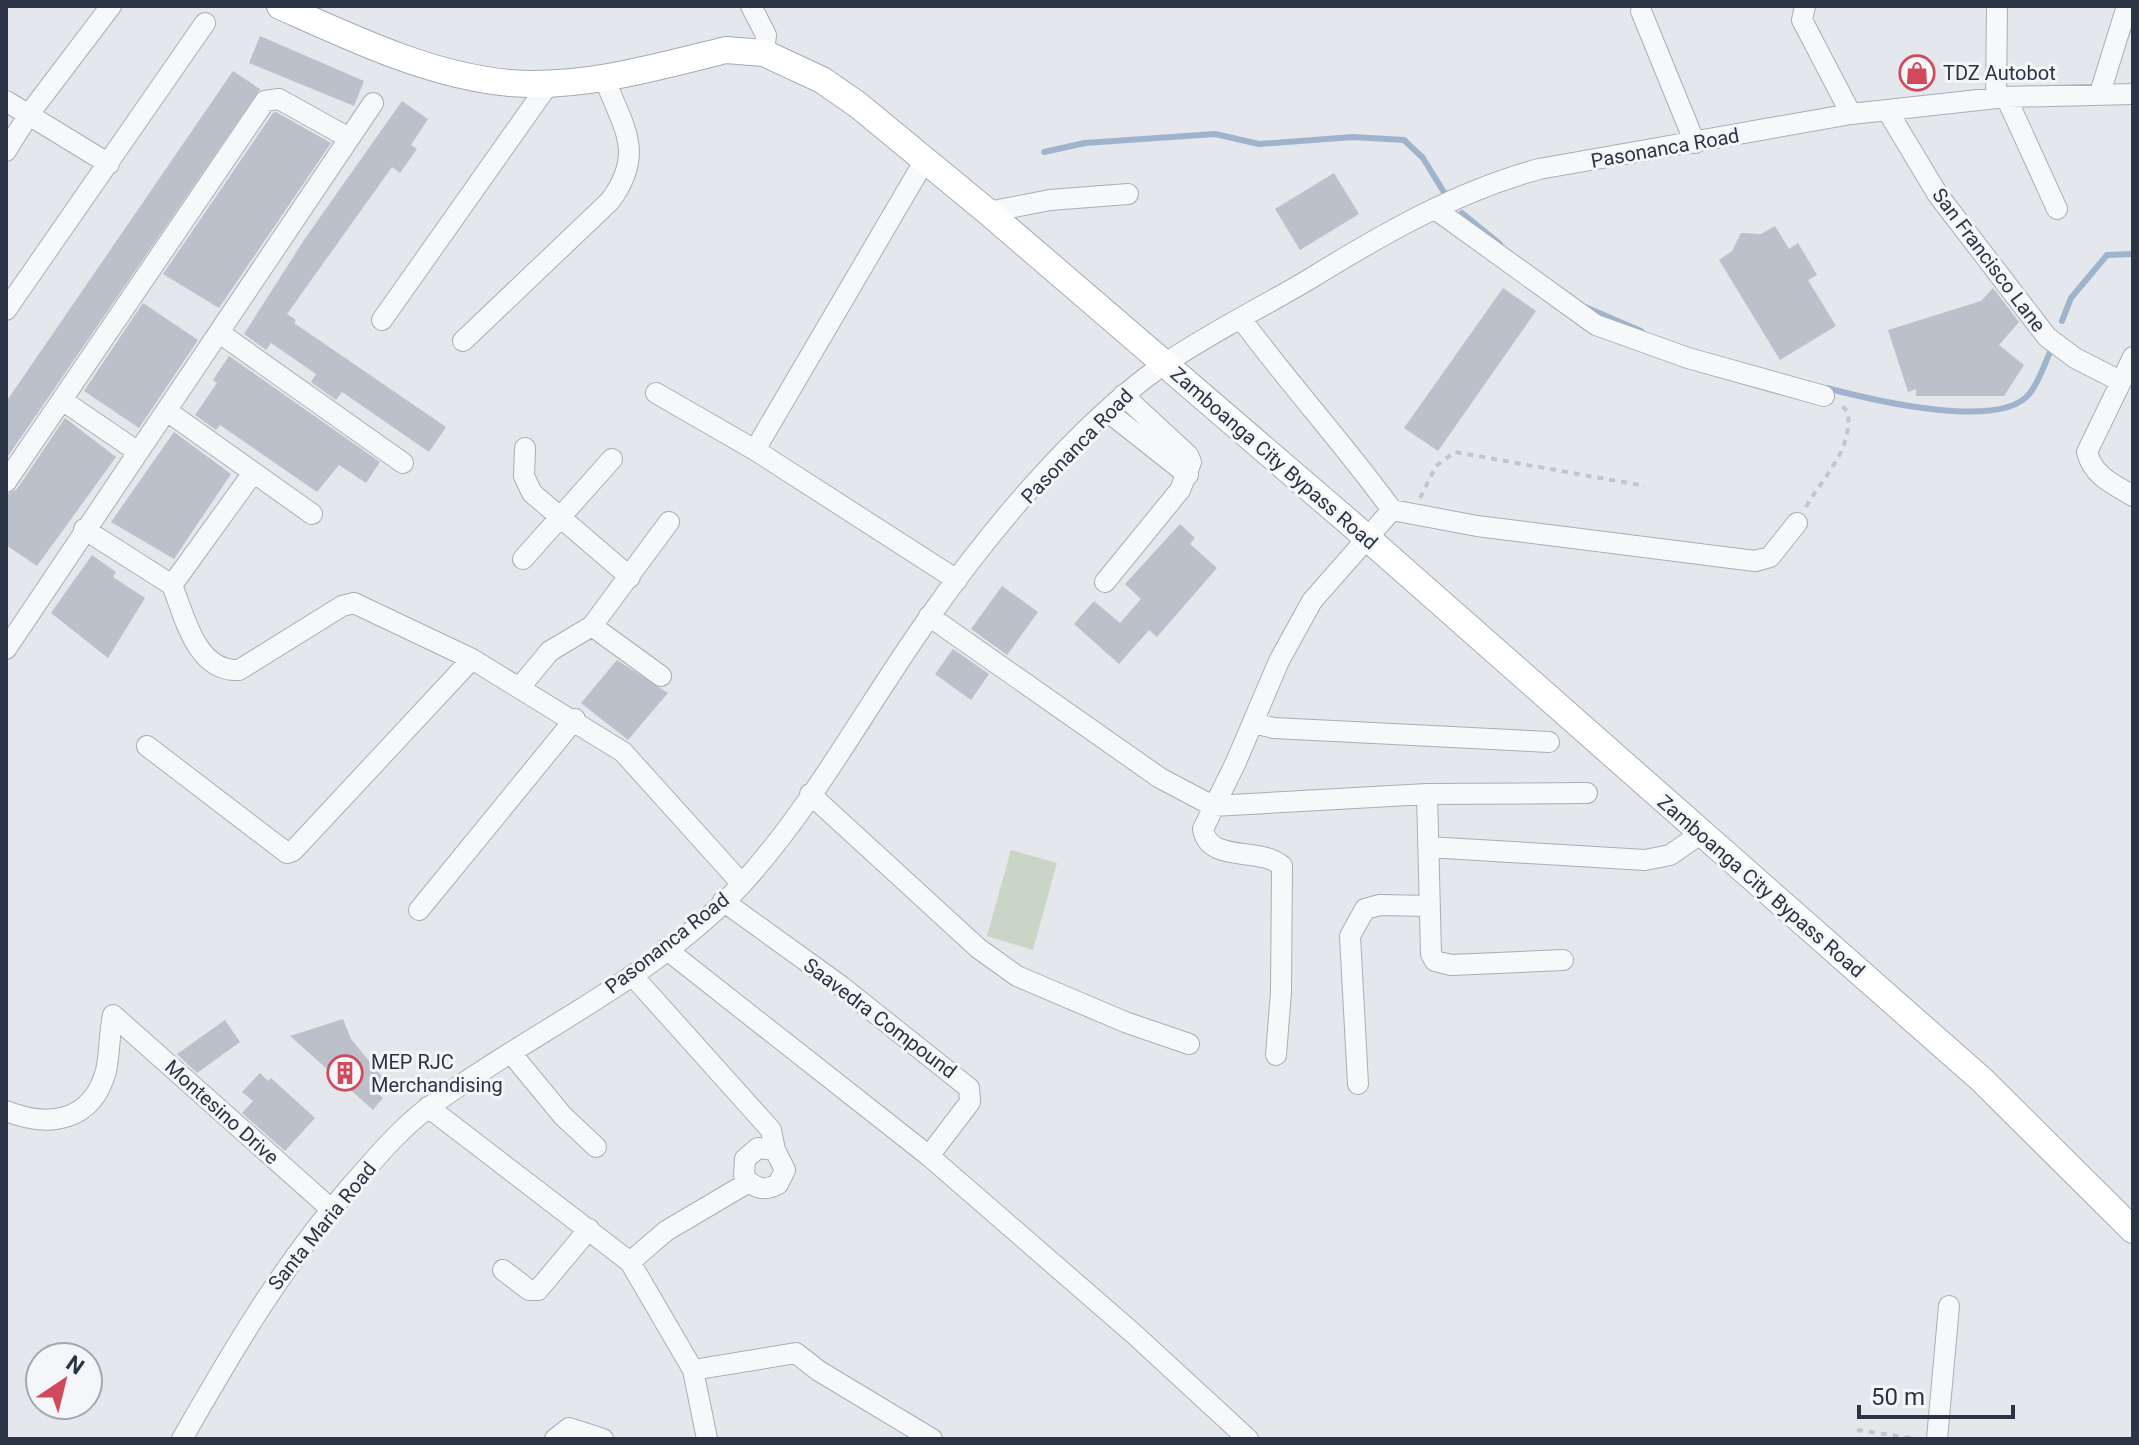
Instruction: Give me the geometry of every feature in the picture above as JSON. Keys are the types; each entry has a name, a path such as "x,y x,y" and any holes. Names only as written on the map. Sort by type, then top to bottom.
{"main road":[{"name":"Zamboanga City Bypass Road","path":"280,6 439,68 512,83 604,77 726,50 764,53 822,80 988,212 1365,536 1982,1080 2133,1230"}],"street":[{"path":"6,151 29,114 111,6"},
{"path":"751,6 766,35 764,53"},
{"path":"1805,6 1802,20 1851,114"},
{"path":"1997,6 2001,97 2057,209"},
{"path":"2121,92 2127,6"},
{"path":"1641,11 1695,143"},
{"path":"6,310 205,23"},
{"path":"463,341 610,201 624,179 632,155 604,77"},
{"path":"382,320 550,82"},
{"name":"Pasonanca Road","path":"428,1107 632,975 742,884 810,794 929,616 957,580 1026,496 1107,411 1165,364 1389,231 1489,183 1539,169 1851,114 2001,97 2121,92"},
{"path":"6,482 265,101 279,99 349,138"},
{"path":"6,101 109,164"},
{"path":"6,649 84,529 221,334 373,103"},
{"name":"San Francisco Lane","path":"1887,110 1938,195 2047,337 2075,358 2120,381"},
{"path":"755,450 925,160"},
{"path":"988,212 1059,199 1128,194"},
{"path":"1435,209 1596,325 1688,358 1824,396"},
{"path":"1242,320 1298,395 1351,453 1392,510 1477,526 1755,561 1770,557 1797,523"},
{"path":"221,334 403,463"},
{"path":"2133,357 2087,452 2091,464 2104,479 2133,496"},
{"path":"656,393 755,450 957,580"},
{"path":"1105,582 1188,475 1188,455 1123,395"},
{"path":"62,400 138,452"},
{"path":"167,411 312,514"},
{"path":"1107,411 1188,475"},
{"path":"525,448 527,486 630,577"},
{"path":"523,559 612,459"},
{"path":"172,585 253,473"},
{"path":"1276,1055 1281,992 1282,866 1267,858 1213,846 1205,839 1203,829 1254,723 1279,661 1312,601 1365,536 1392,510"},
{"path":"520,687 550,651 592,626 669,522"},
{"path":"84,529 172,585 201,653 228,671 239,670 342,606 354,603 472,659 575,719 623,752 742,884"},
{"path":"929,616 1160,778 1213,806 1427,794 1587,793"},
{"path":"592,626 661,676"},
{"path":"147,746 287,853 293,851 472,659"},
{"path":"419,910 575,719"},
{"path":"1254,723 1274,728 1549,742"},
{"path":"810,794 978,948 1017,976 1189,1044"},
{"path":"1427,794 1431,954 1441,964 1563,960"},
{"path":"1428,847 1645,860 1670,855 1702,833"},
{"name":"Saavedra Compound","path":"723,901 841,986 969,1088 970,1102 929,1156"},
{"path":"1358,1084 1350,936 1365,909 1380,905 1430,906"},
{"path":"666,949 929,1156 1134,1334 1248,1439"},
{"path":"632,975 765,1121 771,1130 775,1150"},
{"name":"Montesino Drive","path":"6,1111 39,1122 52,1121 76,1112 91,1100 105,1073 113,1015 331,1209"},
{"path":"511,1053 563,1116 596,1147"},
{"path":"428,1107 630,1262 693,1370 707,1439"},
{"name":"Santa Maria Road","path":"182,1439 276,1280 331,1209 380,1153 428,1107"},
{"path":"766,1147 775,1150 785,1170 778,1184 763,1189 749,1182 743,1167 750,1152 766,1147"},
{"path":"630,1262 679,1222 749,1182"},
{"path":"503,1270 529,1290 538,1290 589,1229"},
{"path":"1937,1439 1949,1306"},
{"path":"693,1370 796,1353 819,1371 932,1439"},
{"path":"555,1439 569,1428 603,1439"}],"path":[{"path":"1797,523 1834,467 1850,429 1848,412 1824,396"},
{"path":"1412,514 1436,466 1455,452 1645,486"},
{"path":"1857,1430 1918,1439"}],"green space":[{"path":"1011,850 1057,863 1033,950 987,936"}],"building":[{"path":"260,36 364,81 354,106 249,63"},
{"path":"233,71 260,89 6,459 6,402"},
{"path":"402,101 428,119 411,145 417,149 400,173 392,167 287,314 296,320 294,323 446,427 429,452 342,392 336,400 311,382 316,374 271,343 266,350 244,334 304,240"},
{"path":"276,112 331,143 219,308 163,274"},
{"path":"1334,173 1359,214 1300,250 1275,209"},
{"path":"1775,226 1789,249 1798,243 1817,275 1808,280 1836,326 1780,360 1719,260 1732,251 1741,233 1761,234"},
{"path":"1503,288 1536,311 1438,451 1404,428"},
{"path":"1993,288 2019,322 1999,345 2024,365 2004,396 1916,396 1916,389 1908,392 1888,330 1981,301"},
{"path":"143,303 198,340 139,428 84,391"},
{"path":"229,356 380,462 366,483 339,465 317,492 220,425 216,430 195,415 217,383 213,380"},
{"path":"65,418 116,457 37,566 6,545 6,495 17,489"},
{"path":"174,432 231,474 174,559 111,522"},
{"path":"1180,524 1195,538 1190,544 1217,568 1157,637 1149,630 1119,664 1074,624 1094,601 1120,623 1141,599 1125,584"},
{"path":"92,555 116,572 113,577 145,598 108,658 51,613"},
{"path":"1002,586 1038,612 1007,655 971,629"},
{"path":"953,649 989,674 971,700 935,674"},
{"path":"617,660 668,693 628,740 581,703"},
{"name":"MEP RJC Merchandising","path":"343,1019 351,1039 384,1079 374,1089 383,1098 373,1110 290,1036"},
{"path":"225,1020 240,1042 197,1073 177,1054"},
{"path":"260,1073 268,1081 271,1078 315,1118 285,1151 242,1113 253,1101 242,1092"}],"waterway":[{"path":"1044,152 1085,143 1215,134 1259,144 1353,137 1404,140 1423,158 1445,194"},
{"path":"1462,213 1500,244"},
{"path":"2062,321 2071,298 2107,255 2133,254"},
{"path":"1585,307 1641,331"},
{"path":"1827,388 1902,405 1964,411 1992,410 2015,404 2030,393 2052,348"}],"place":[{"name":"TDZ Autobot","path":"1917,73"},
{"name":"MEP RJC Merchandising","path":"345,1073"}]}
